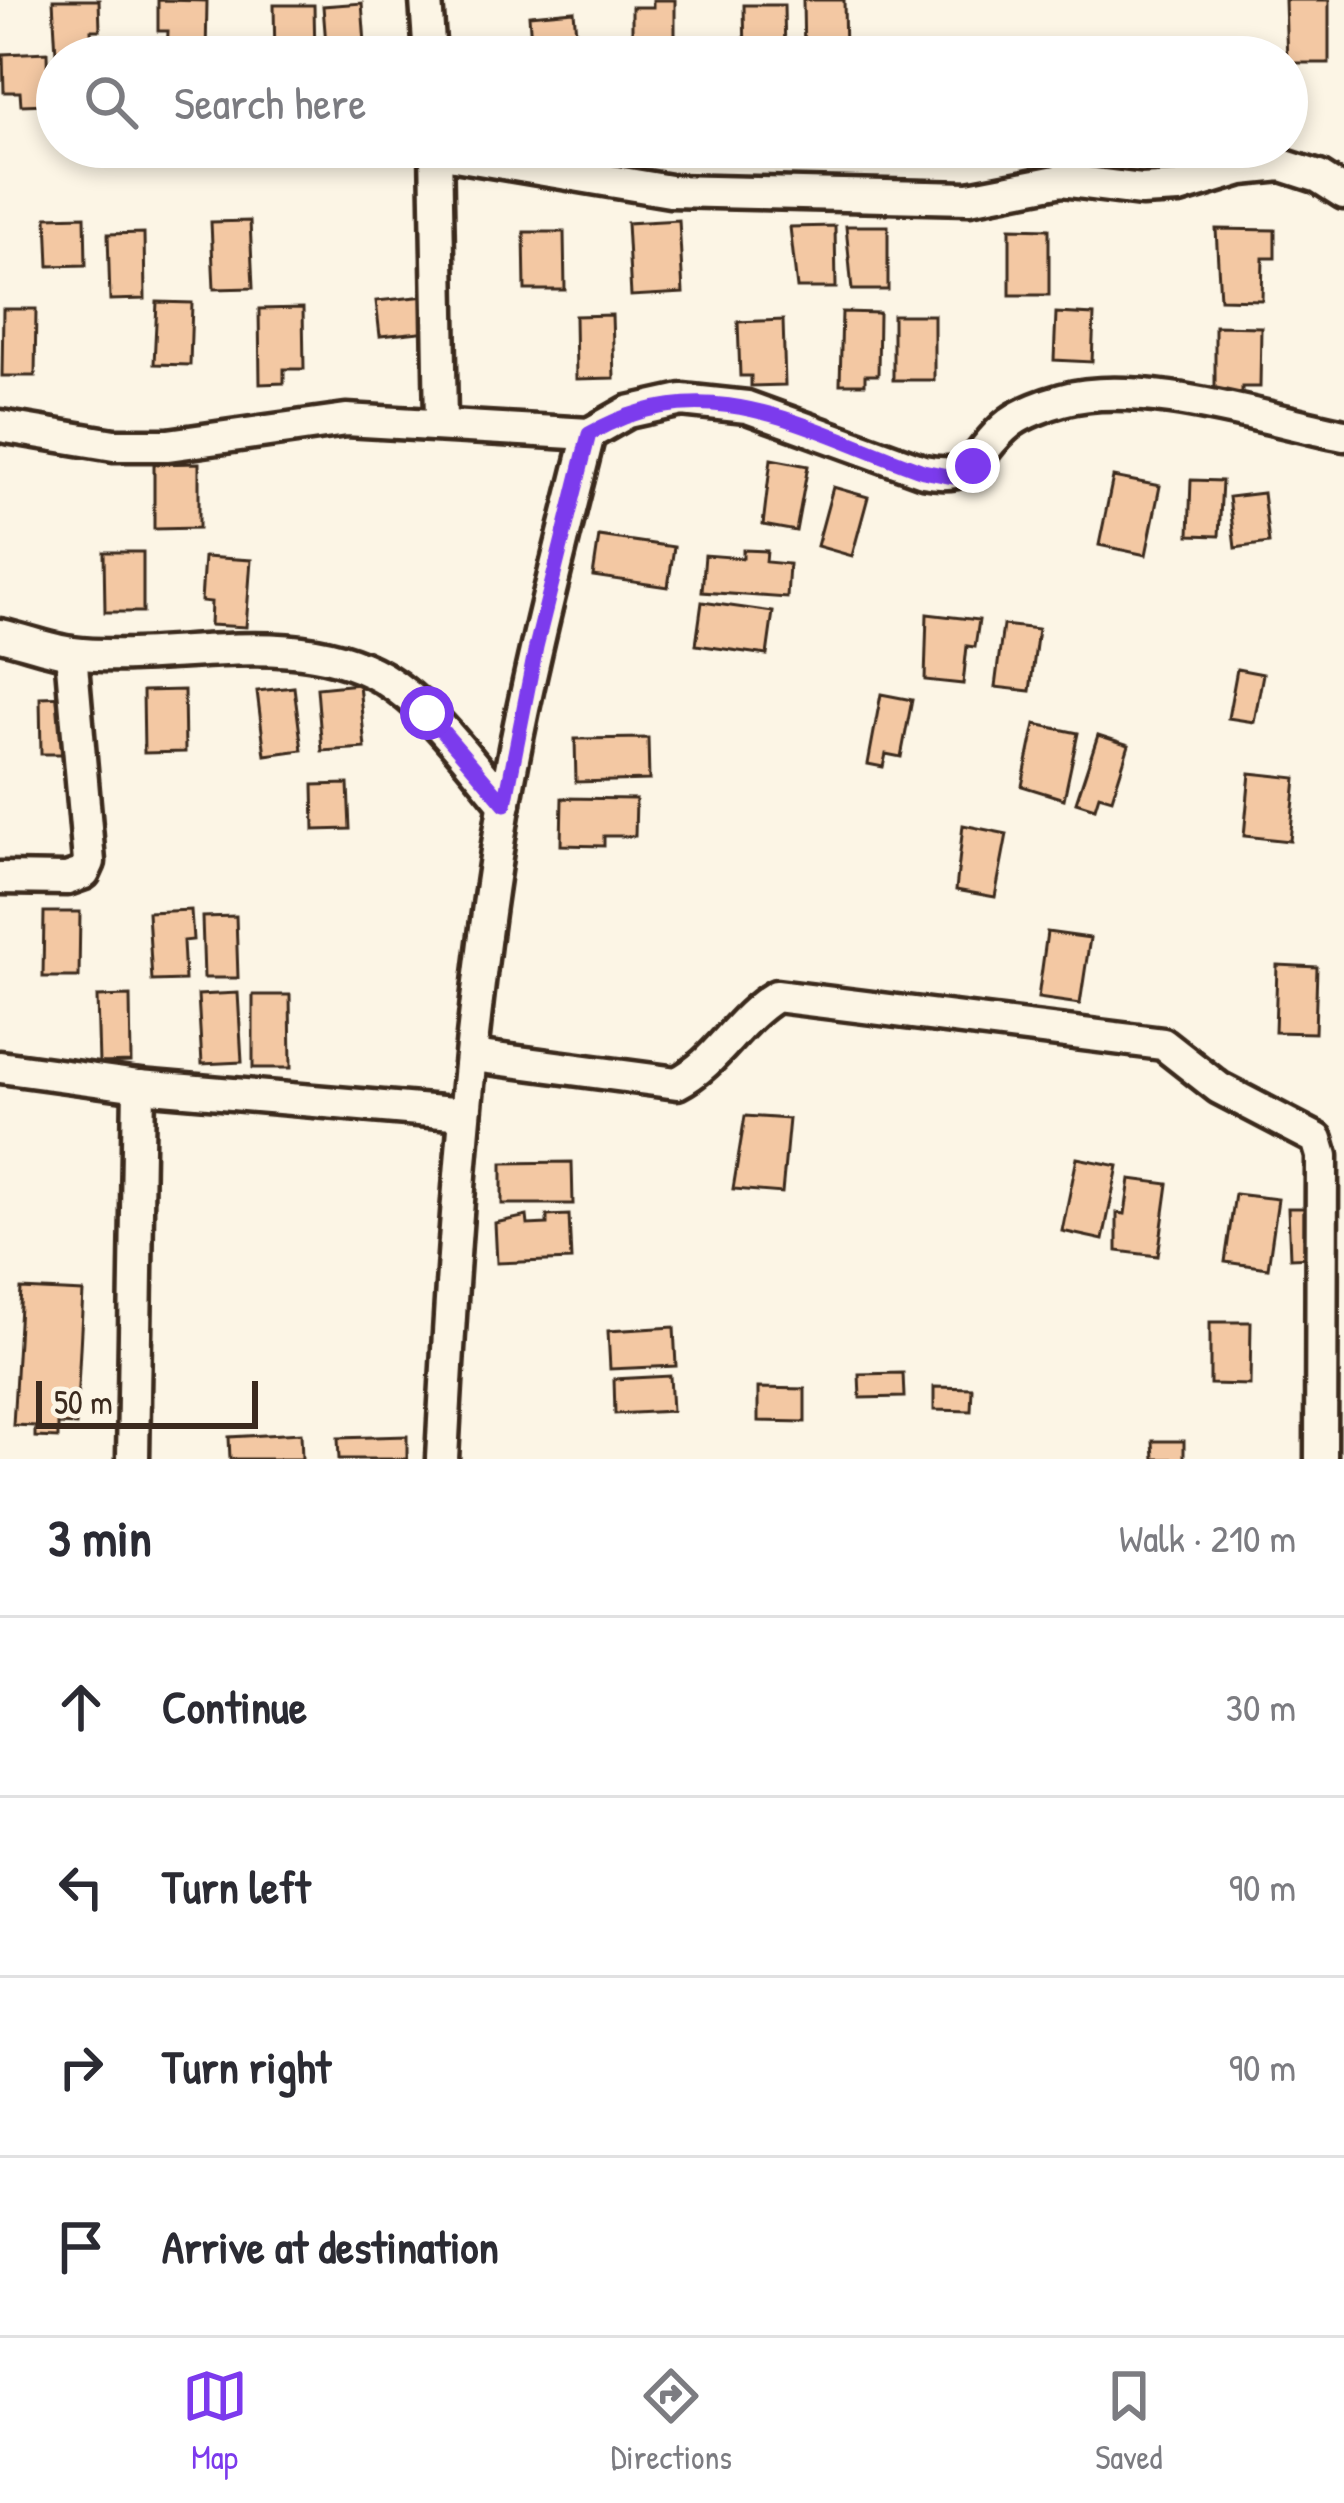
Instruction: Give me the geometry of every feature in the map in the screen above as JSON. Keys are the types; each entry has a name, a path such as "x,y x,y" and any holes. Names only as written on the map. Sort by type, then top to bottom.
{"street":[{"path":"426,0 429,36"},
{"path":"437,168 441,422"},
{"path":"542,168 670,191 969,198 1062,181 1141,190 1179,188 1252,168"},
{"path":"1291,168 1319,177 1344,193"},
{"path":"0,426 114,445 168,445 346,420 589,434 628,412 682,400 747,407 923,471 953,477 973,466 1012,422 1064,399 1121,395 1162,400 1344,435"},
{"path":"442,1459 465,1114 505,804 536,647 589,434"},
{"path":"0,635 71,652 272,652 322,658 380,677 427,713 505,804"},
{"path":"0,878 67,879 84,873 89,862 71,652"},
{"path":"473,1056 677,1083 694,1074 752,1010 776,996 1162,1044 1219,1088 1317,1139 1333,1323 1321,1459"},
{"path":"0,1067 139,1086 465,1114"},
{"path":"133,1459 139,1086"}],"building":[{"path":"53,0 99,0 100,30 91,30 91,36 55,36"},
{"path":"158,0 207,1 206,36 168,36 168,31 158,31"},
{"path":"653,0 675,0 675,36 632,36 632,7 653,7"},
{"path":"803,0 844,0 845,36 804,36"},
{"path":"1285,0 1329,0 1329,63 1308,63 1308,36 1286,36"},
{"path":"362,3 364,36 325,36 323,6"},
{"path":"274,5 314,5 315,36 275,36"},
{"path":"744,5 784,5 785,36 745,36"},
{"path":"574,11 576,36 530,36 529,15"},
{"path":"36,52 36,104 21,105 20,92 4,92 3,54"},
{"path":"85,216 86,265 49,266 47,217"},
{"path":"679,220 683,293 631,296 627,223"},
{"path":"250,221 253,288 214,289 211,222"},
{"path":"835,226 836,288 797,288 790,227"},
{"path":"846,226 888,226 888,290 852,290"},
{"path":"1010,228 1049,229 1049,295 1010,295"},
{"path":"1216,229 1275,230 1275,258 1263,258 1262,300 1220,299"},
{"path":"524,232 564,232 565,290 525,290"},
{"path":"144,233 145,299 110,300 108,234"},
{"path":"427,296 430,331 380,336 376,301"},
{"path":"157,302 192,303 190,365 154,364"},
{"path":"303,308 304,369 284,369 284,383 260,384 259,309"},
{"path":"3,309 36,309 35,376 2,376"},
{"path":"842,312 879,313 878,375 865,375 865,384 840,384"},
{"path":"1056,313 1094,315 1092,362 1054,360"},
{"path":"612,315 614,378 576,379 575,316"},
{"path":"893,315 934,315 934,380 893,380"},
{"path":"783,320 785,385 751,386 751,376 740,376 738,322"},
{"path":"1215,326 1261,327 1260,387 1242,387 1242,396 1215,396"},
{"path":"771,459 808,466 796,531 763,525"},
{"path":"199,463 199,528 154,529 154,464"},
{"path":"1113,477 1160,486 1146,555 1099,545"},
{"path":"1191,480 1222,481 1219,536 1189,535"},
{"path":"833,487 868,497 852,556 817,546"},
{"path":"1263,493 1269,543 1235,548 1229,497"},
{"path":"599,536 674,547 668,587 593,576"},
{"path":"743,550 767,551 766,562 789,564 787,598 702,592 705,555 743,558"},
{"path":"104,552 143,552 143,612 105,612"},
{"path":"204,557 251,560 246,627 210,625 211,602 201,601"},
{"path":"702,602 773,612 767,655 696,645"},
{"path":"927,614 979,620 975,647 967,646 963,684 925,680"},
{"path":"1003,625 1038,629 1030,691 995,687"},
{"path":"1237,669 1263,674 1254,722 1228,718"},
{"path":"359,684 365,748 322,751 317,688"},
{"path":"294,687 302,750 265,755 257,691"},
{"path":"184,690 185,752 144,753 143,691"},
{"path":"881,694 912,700 901,757 886,754 883,767 868,764"},
{"path":"70,696 71,754 41,754 40,697"},
{"path":"1035,724 1078,733 1064,799 1022,786"},
{"path":"1098,735 1129,745 1112,799 1099,795 1095,808 1076,802"},
{"path":"648,738 649,780 576,782 575,739"},
{"path":"1250,773 1296,778 1290,841 1244,836"},
{"path":"348,784 350,829 314,830 313,785"},
{"path":"562,798 636,799 635,836 604,836 604,846 561,845"},
{"path":"963,825 1007,834 995,897 956,890"},
{"path":"191,910 193,940 183,941 185,980 152,981 148,912"},
{"path":"44,912 80,912 79,977 43,977"},
{"path":"236,916 238,978 204,978 202,917"},
{"path":"1047,932 1090,938 1080,1004 1038,998"},
{"path":"1277,965 1317,967 1315,1033 1275,1032"},
{"path":"238,993 242,1062 202,1064 198,995"},
{"path":"253,995 290,995 291,1068 253,1068"},
{"path":"130,996 131,1062 99,1063 97,997"},
{"path":"745,1116 789,1119 782,1193 733,1189"},
{"path":"1077,1158 1118,1166 1103,1240 1062,1231"},
{"path":"572,1162 573,1204 502,1204 502,1163"},
{"path":"1130,1179 1168,1184 1158,1256 1117,1251 1117,1213 1125,1214"},
{"path":"1235,1194 1278,1199 1268,1268 1225,1262"},
{"path":"1288,1208 1312,1208 1314,1257 1290,1258"},
{"path":"569,1215 571,1260 497,1263 495,1223 527,1216 528,1225 547,1224 547,1216"},
{"path":"21,1289 83,1292 76,1425 58,1424 58,1438 35,1437 35,1426 13,1425"},
{"path":"1210,1322 1251,1322 1250,1385 1210,1384"},
{"path":"674,1327 676,1366 610,1369 608,1331"},
{"path":"903,1373 904,1397 860,1398 859,1374"},
{"path":"670,1376 672,1411 615,1414 614,1379"},
{"path":"934,1387 972,1388 971,1411 934,1410"},
{"path":"758,1388 805,1389 805,1422 758,1421"},
{"path":"301,1433 302,1459 230,1459 229,1437"},
{"path":"407,1436 407,1459 339,1459 338,1438"},
{"path":"1153,1441 1184,1441 1184,1459 1154,1459"}],"route":[{"path":"427,713 505,804 536,647 589,434 628,412 682,400 747,407 923,471 953,477 973,466"}]}
